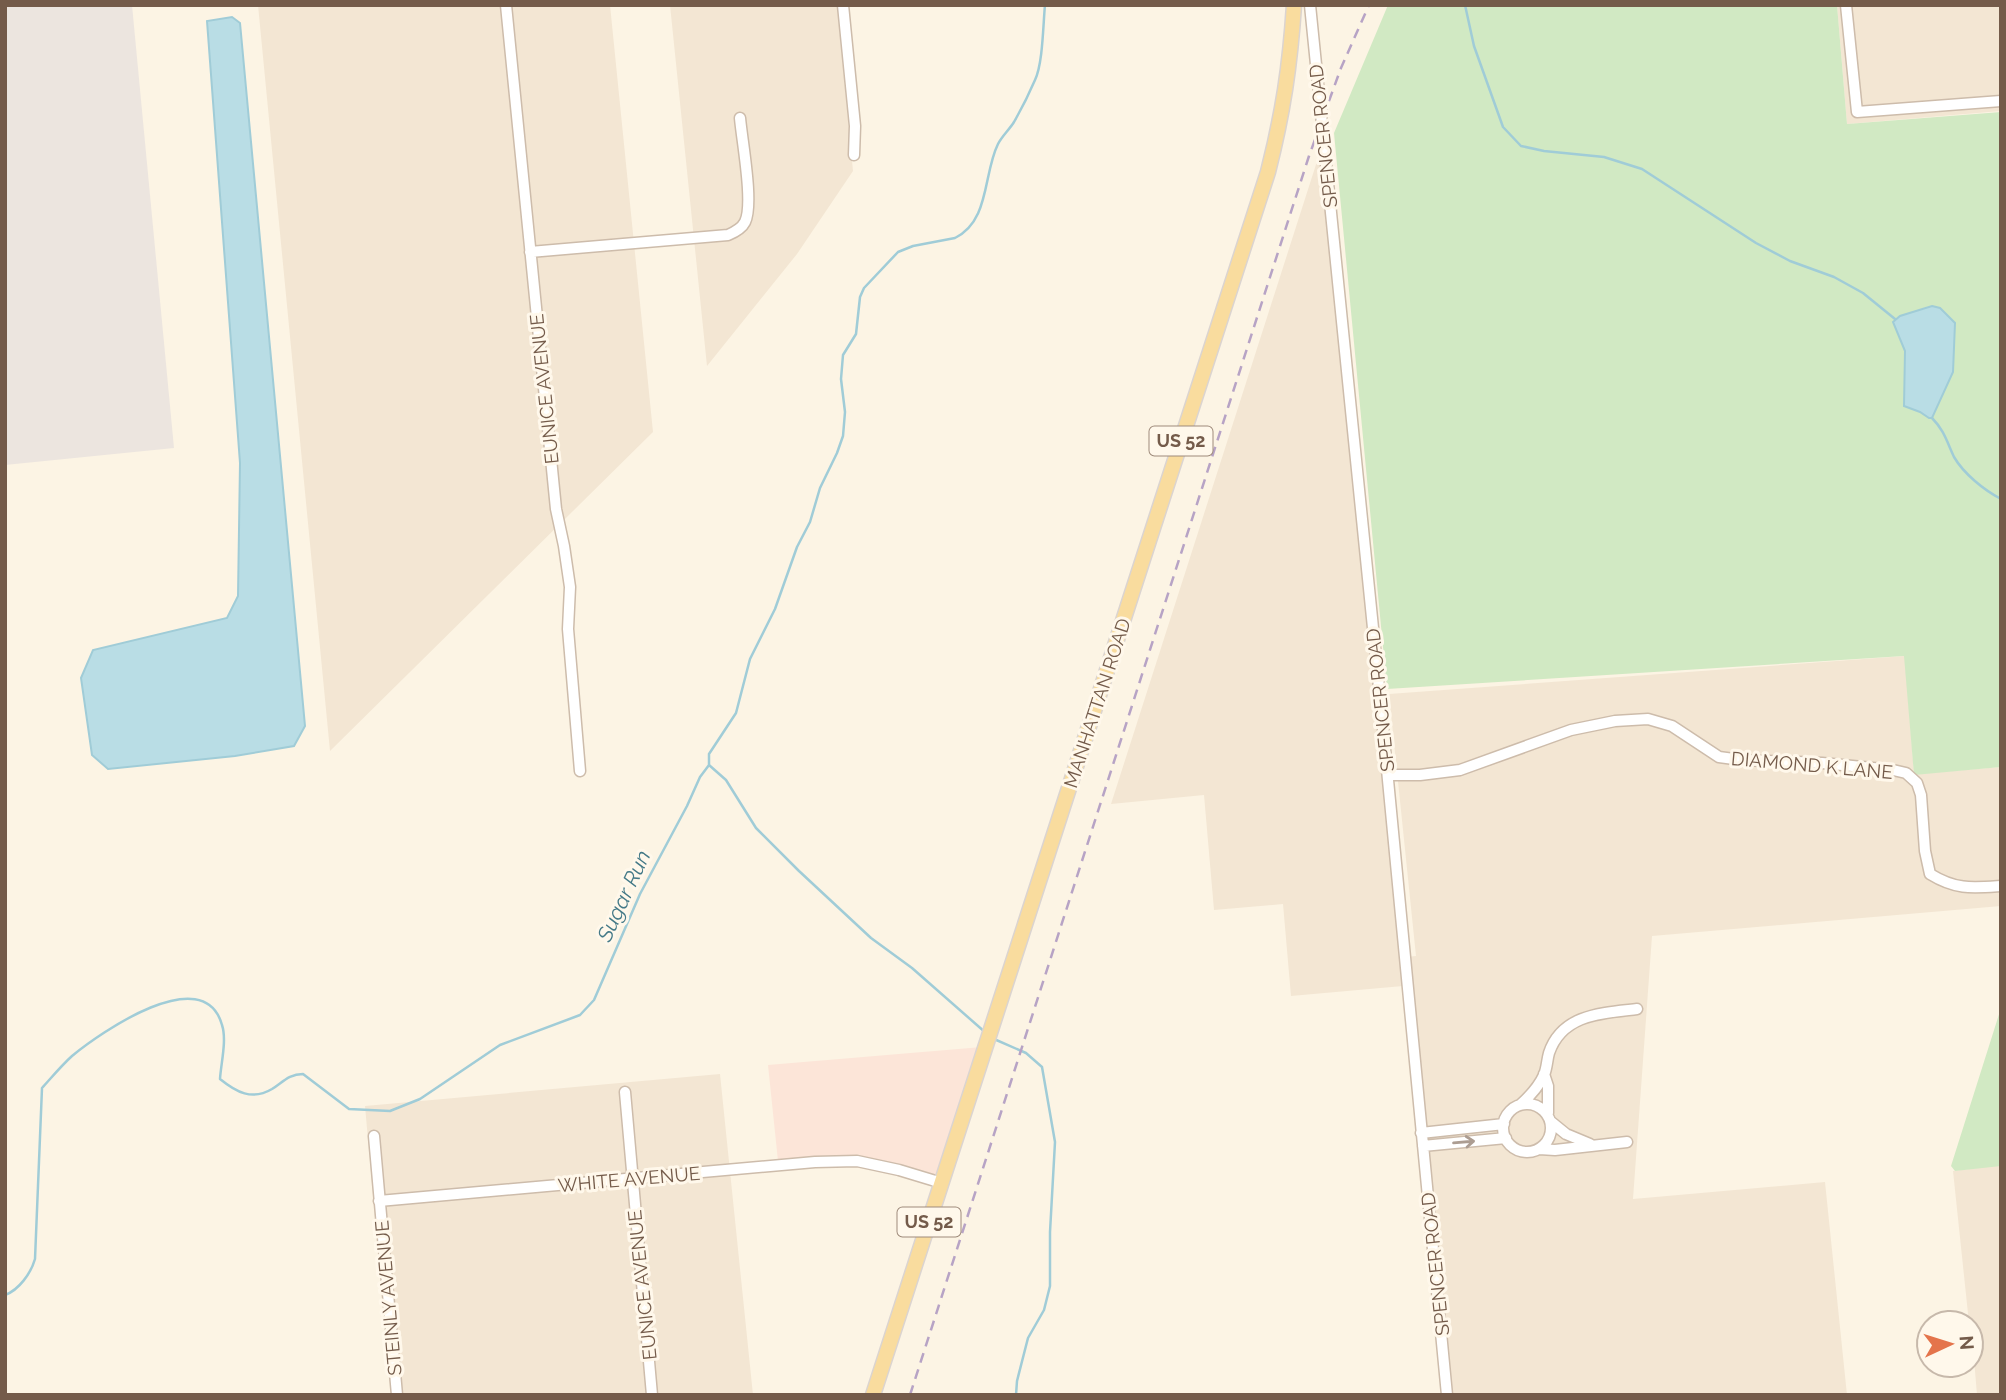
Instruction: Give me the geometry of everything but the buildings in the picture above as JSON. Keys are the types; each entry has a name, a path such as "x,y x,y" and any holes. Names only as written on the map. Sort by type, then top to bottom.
{"main road":[{"name":"MANHATTAN ROAD","path":"873,1395 1268,172 1282,118 1290,69 1294,5"}],"street":[{"name":"EUNICE AVENUE","path":"506,5 556,509 569,587 568,629 580,771"},
{"path":"842,5 855,126 854,155"},
{"name":"SPENCER ROAD","path":"1310,5 1447,1395"},
{"path":"1846,5 1857,111 2001,101"},
{"path":"530,252 729,235 744,224 749,202 740,118"},
{"name":"DIAMOND K LANE","path":"1388,775 1420,775 1460,770 1571,730 1648,719 1672,726 1719,757 1906,773 1917,783 1921,795 1925,851 1930,874 1948,885 1970,888 2001,886"},
{"path":"1627,1142 1522,1152 1515,1149 1506,1138 1504,1124 1508,1114 1529,1097 1544,1074 1550,1049 1568,1026 1594,1013 1637,1009"},
{"path":"1539,1149 1550,1137 1548,1086 1544,1074"},
{"name":"EUNICE AVENUE","path":"625,1092 652,1395"},
{"path":"1520,1105 1535,1105 1566,1134 1593,1145"},
{"path":"1422,1133 1504,1124"},
{"path":"374,1136 379,1201"},
{"path":"1423,1146 1506,1138"},
{"name":"WHITE AVENUE","path":"379,1201 858,1161 942,1182"},
{"name":"STEINLY AVENUE","path":"379,1201 397,1395"}],"shaded area":[{"path":"5,5 132,5 174,448 5,465"},
{"path":"258,5 610,5 653,432 330,751"},
{"path":"670,5 837,5 853,171 797,254 707,366"},
{"path":"1837,5 2001,5 2001,111 1847,124"},
{"path":"1320,152 1403,986 1291,996 1283,904 1214,910 1204,795 1111,804"},
{"path":"1905,656 1914,774 2001,767 2001,906 1652,936 1633,1199 1825,1182 1847,1395 1450,1395 1405,957 1416,956 1389,694"},
{"path":"982,1047 940,1178 900,1167 778,1161 768,1065"},
{"path":"720,1074 753,1395 391,1395 365,1106"},
{"path":"2001,1165 2001,1395 1977,1395 1976,1379 1985,1379 1985,1309 1968,1309 1953,1171"}],"green space":[{"path":"1388,5 1837,5 1847,124 2001,112 2001,767 1914,775 1904,656 1387,689 1334,133"},
{"path":"2001,1008 2001,1166 1955,1171 1951,1166"}],"water":[{"path":"232,17 240,23 305,726 294,746 235,756 108,769 92,755 81,678 93,650 227,618 238,596 240,463 207,21"},
{"path":"1932,306 1940,308 1955,323 1953,372 1932,418 1929,418 1904,406 1905,351 1893,322 1900,316"}],"waterway":[{"name":"Sugar Run","path":"5,1295 24,1280 35,1259 42,1088 72,1056 127,1019 174,1000 195,999 212,1007 222,1025 224,1044 220,1079 232,1088 251,1095 265,1093 290,1077 303,1074 349,1109 390,1111 420,1099 500,1045 580,1015 594,1000 640,894 700,777 709,765 709,754 736,713 750,659 775,609 797,547 810,522 820,488 837,453 843,436 845,412 841,379 843,355 856,334 860,297 864,288 898,252 913,246 955,238 974,220 980,209 998,144 1017,117 1038,73 1045,5"},
{"path":"1465,5 1474,46 1503,127 1521,146 1604,157 1642,169 1756,243 1790,261 1834,277 1863,293 1895,319"},
{"path":"1932,418 1963,469 1981,486 2001,499"},
{"path":"709,765 726,780 756,828 799,871 871,938 912,968 986,1033"},
{"path":"994,1039 1026,1053 1042,1067 1055,1142 1050,1286 1044,1310 1028,1338 1016,1395"}],"railway":[{"path":"910,1395 1309,156 1341,68 1369,5"}]}
